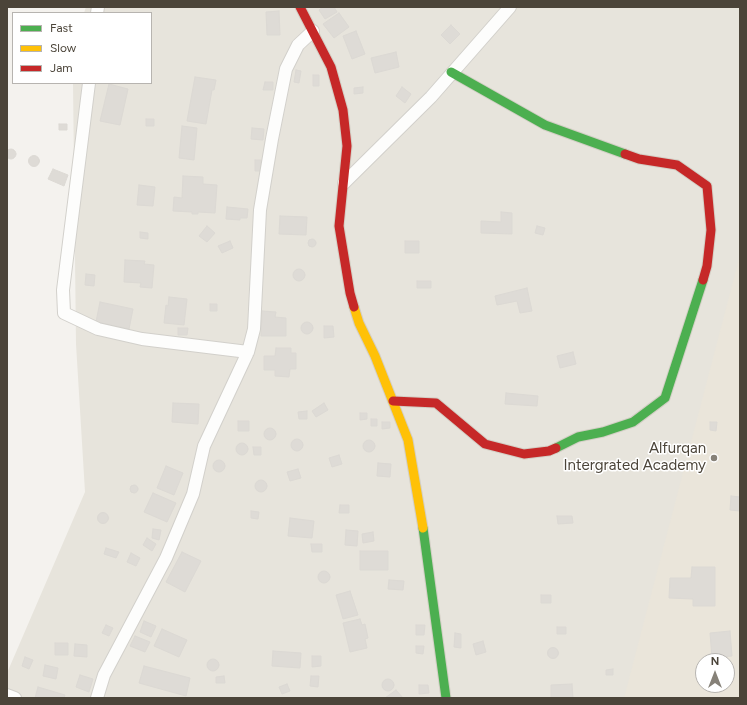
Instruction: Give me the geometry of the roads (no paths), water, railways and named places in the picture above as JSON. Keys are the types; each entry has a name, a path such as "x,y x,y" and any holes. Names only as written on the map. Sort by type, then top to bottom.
{"street":[{"path":"300,7 331,67 343,110 347,146 339,226 350,293 359,323 375,356 408,440 424,532 446,698"},
{"path":"344,183 431,97 451,72 510,7"},
{"path":"97,698 104,675 166,558 193,494 204,446 248,352 254,329 260,210 286,69 298,45 313,31"},
{"path":"393,401 436,403 485,444 524,454 549,451 578,437 603,432 633,422 665,398 693,315 707,266 711,230 708,186 678,165 639,159 545,125 451,72"},
{"path":"89,84 63,290 64,313 98,329 142,339 248,352"},
{"path":"7,695 15,698"}],"place":[{"name":"Alfurqan Intergrated Academy","path":"714,458"}]}
